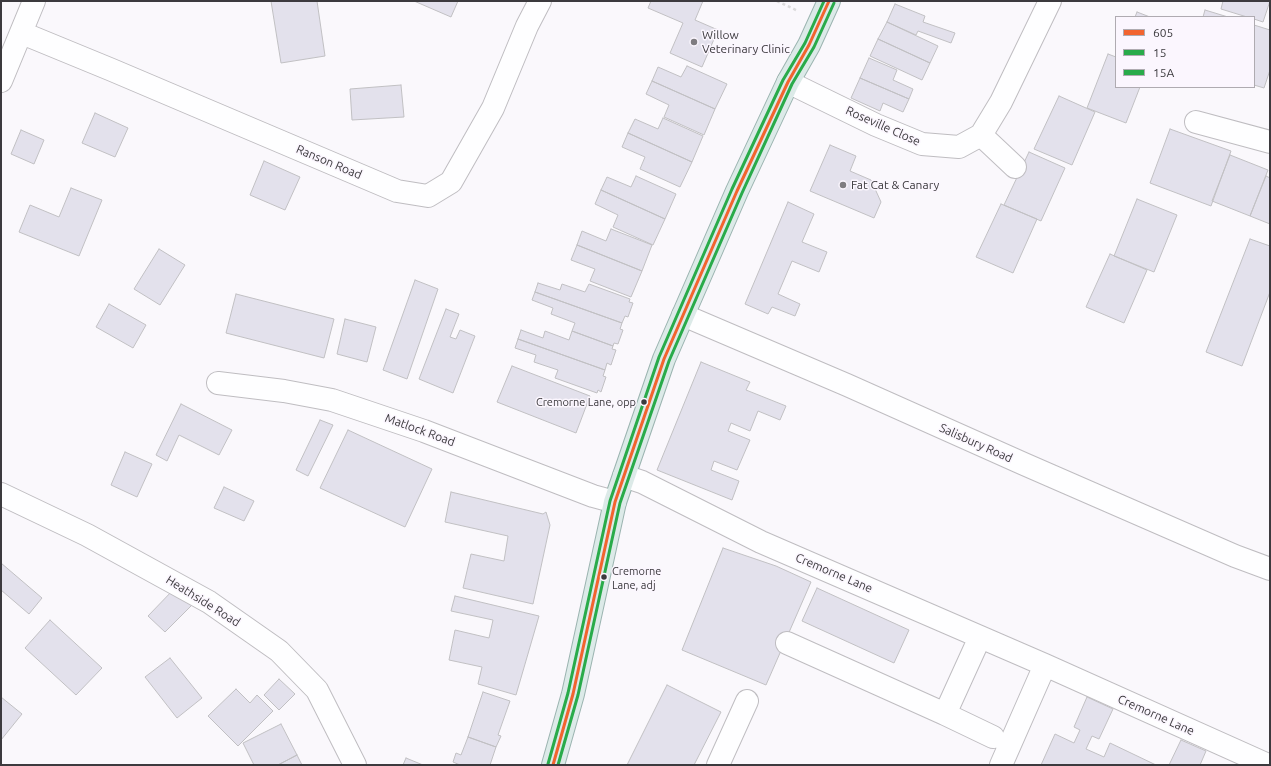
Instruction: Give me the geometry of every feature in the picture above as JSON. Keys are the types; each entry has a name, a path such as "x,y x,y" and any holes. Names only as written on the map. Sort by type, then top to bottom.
{"main road":[{"path":"553,765 573,694 615,502 664,359 736,190 788,82 809,45 829,1"}],"street":[{"path":"1,81 34,1"},
{"name":"Ranson Road","path":"22,33 120,73 397,192 428,196 451,182 493,108 527,26 540,1"},
{"path":"1015,167 981,135 1001,102 1050,1"},
{"name":"Roseville Close","path":"788,82 922,144 959,147 981,135"},
{"path":"1196,122 1270,142"},
{"name":"Salisbury Road","path":"683,315 847,385 1235,556 1270,569"},
{"name":"Matlock Road","path":"218,383 284,391 332,400 424,431 593,496 615,502"},
{"name":"Cremorne Lane","path":"624,476 642,482 761,542 1045,665 1268,765"},
{"name":"Heathside Road","path":"1,494 87,535 209,602 280,651 317,690 355,765"},
{"path":"945,714 980,637"},
{"path":"787,643 993,737"},
{"path":"1002,765 1045,665"},
{"path":"718,765 747,701"}],"path":[{"path":"777,1 802,13"}],"building":[{"path":"271,1 317,1 325,56 281,63"},
{"path":"414,1 458,1 451,17"},
{"name":"Willow Veterinary Clinic","path":"651,1 703,1 695,20 718,30 702,67 670,53 683,23 648,8"},
{"path":"1223,1 1270,1 1263,22 1255,19 1255,16 1244,16 1221,9"},
{"path":"895,4 925,16 923,22 955,33 951,43 918,31 916,35 887,22"},
{"path":"1205,10 1225,16 1203,16"},
{"path":"1137,12 1147,16 1135,16"},
{"path":"887,22 938,46 930,63 878,39"},
{"path":"1255,25 1270,30 1270,70 1264,88 1255,85"},
{"path":"878,39 930,63 922,80 870,56"},
{"path":"1108,54 1115,57 1115,88 1140,88 1126,123 1087,108"},
{"path":"869,58 897,70 893,80 913,89 909,99 860,78"},
{"path":"687,66 727,84 715,109 652,81 658,67 681,77"},
{"path":"860,78 909,99 903,112 883,103 880,111 851,98"},
{"path":"652,81 715,109 704,135 664,117 669,105 646,94"},
{"path":"401,85 404,117 352,120 350,89"},
{"path":"1059,96 1095,112 1072,165 1034,149"},
{"path":"95,113 128,128 115,157 82,143"},
{"path":"663,118 703,136 692,162 628,133 635,119 658,129"},
{"path":"1170,129 1231,151 1211,206 1150,183"},
{"path":"21,130 44,140 34,164 11,154"},
{"path":"628,133 692,162 680,187 640,169 645,157 622,147"},
{"name":"Fat Cat & Canary","path":"830,145 856,156 850,171 871,180 881,202 874,218 810,191"},
{"path":"1029,152 1065,168 1041,221 1004,205"},
{"path":"1230,155 1268,170 1250,216 1212,201"},
{"path":"264,161 300,177 285,210 250,195"},
{"path":"636,176 676,194 665,219 601,190 607,177 631,187"},
{"path":"1266,176 1270,178 1270,224 1250,216"},
{"path":"71,188 102,200 79,256 19,232 30,205 59,217"},
{"path":"601,190 665,219 653,245 613,227 618,215 595,204"},
{"path":"1137,199 1177,215 1154,272 1114,256"},
{"path":"788,202 814,214 802,242 827,252 819,272 792,261 778,294 800,304 795,316 772,307 768,314 745,304"},
{"path":"1001,204 1037,219 1013,273 976,257"},
{"path":"611,229 652,245 642,271 577,245 582,231 606,241"},
{"path":"1250,239 1270,246 1270,292 1242,366 1206,352"},
{"path":"577,245 642,271 631,297 590,281 595,269 571,260"},
{"path":"159,249 185,265 160,305 134,289"},
{"path":"1110,254 1147,270 1124,323 1086,307"},
{"path":"415,280 438,289 407,379 383,370"},
{"path":"538,283 560,290 562,284 585,292 589,284 630,299 629,302 633,303 628,317 625,316 622,323 535,292"},
{"path":"535,292 622,323 620,329 623,330 618,344 614,343 613,346 572,331 575,323 551,314 553,308 532,300"},
{"path":"236,294 334,319 324,358 226,333"},
{"path":"109,304 146,325 133,348 96,327"},
{"path":"446,309 459,314 450,337 456,339 460,330 475,336 453,393 419,379"},
{"path":"345,319 376,327 367,362 337,354"},
{"path":"521,330 543,338 545,331 569,340 572,331 613,346 612,349 616,350 611,365 607,363 605,370 518,339"},
{"path":"518,339 605,370 603,376 606,377 601,392 598,390 597,393 555,378 558,370 534,362 536,355 515,348"},
{"path":"701,362 750,382 746,390 786,406 780,420 758,411 750,431 731,423 728,431 750,440 737,470 714,461 711,470 739,481 732,500 657,470"},
{"path":"512,366 590,396 576,433 497,402"},
{"path":"181,404 232,430 219,455 179,435 167,461 156,455"},
{"path":"320,420 333,425 308,476 296,470"},
{"path":"348,430 432,469 405,527 320,488"},
{"path":"125,452 152,464 137,497 111,485"},
{"path":"224,487 254,501 244,521 214,508"},
{"path":"451,492 543,514 546,512 550,525 533,604 463,588 471,554 504,561 508,536 445,522"},
{"path":"723,548 776,566 811,582 766,685 682,650"},
{"path":"1,563 42,598 29,614 1,590"},
{"path":"175,588 192,605 165,632 148,616"},
{"path":"817,588 909,630 894,663 802,621"},
{"path":"455,596 539,616 516,695 478,684 482,667 449,660 455,630 489,638 493,620 451,611"},
{"path":"50,620 102,668 76,695 25,648"},
{"path":"170,658 202,698 177,718 145,677"},
{"path":"279,679 295,694 279,710 264,695"},
{"path":"667,685 721,712 694,765 627,765"},
{"path":"236,689 250,703 257,695 273,711 238,746 208,716"},
{"path":"483,692 510,701 498,735 501,736 496,747 468,737"},
{"path":"1,697 22,714 1,740"},
{"path":"1087,697 1113,709 1099,739 1092,736 1086,749 1104,757 1110,743 1156,765 1041,765 1055,734 1074,743 1080,730 1074,727"},
{"path":"281,724 297,755 278,765 254,765 243,743"},
{"path":"468,737 496,747 490,765 460,765 453,762 456,753 461,755"},
{"path":"1181,740 1206,751 1200,765 1169,765"},
{"path":"297,755 302,765 278,765"},
{"path":"406,758 423,765 403,765"}],"transit line":[{"name":"15A","path":"548,764 568,693 610,501 659,357 732,189 783,80 805,43 824,1"},
{"name":"605","path":"553,765 573,694 615,502 664,359 737,191 788,82 809,45 829,1"},
{"name":"15","path":"558,765 578,695 620,503 669,361 742,193 792,84 814,47 834,3"}],"place":[{"name":"Willow Veterinary Clinic","path":"694,42"},
{"name":"Fat Cat & Canary","path":"843,185"},
{"name":"Cremorne Lane, opp","path":"644,402"},
{"name":"Cremorne Lane, adj","path":"604,577"}]}
